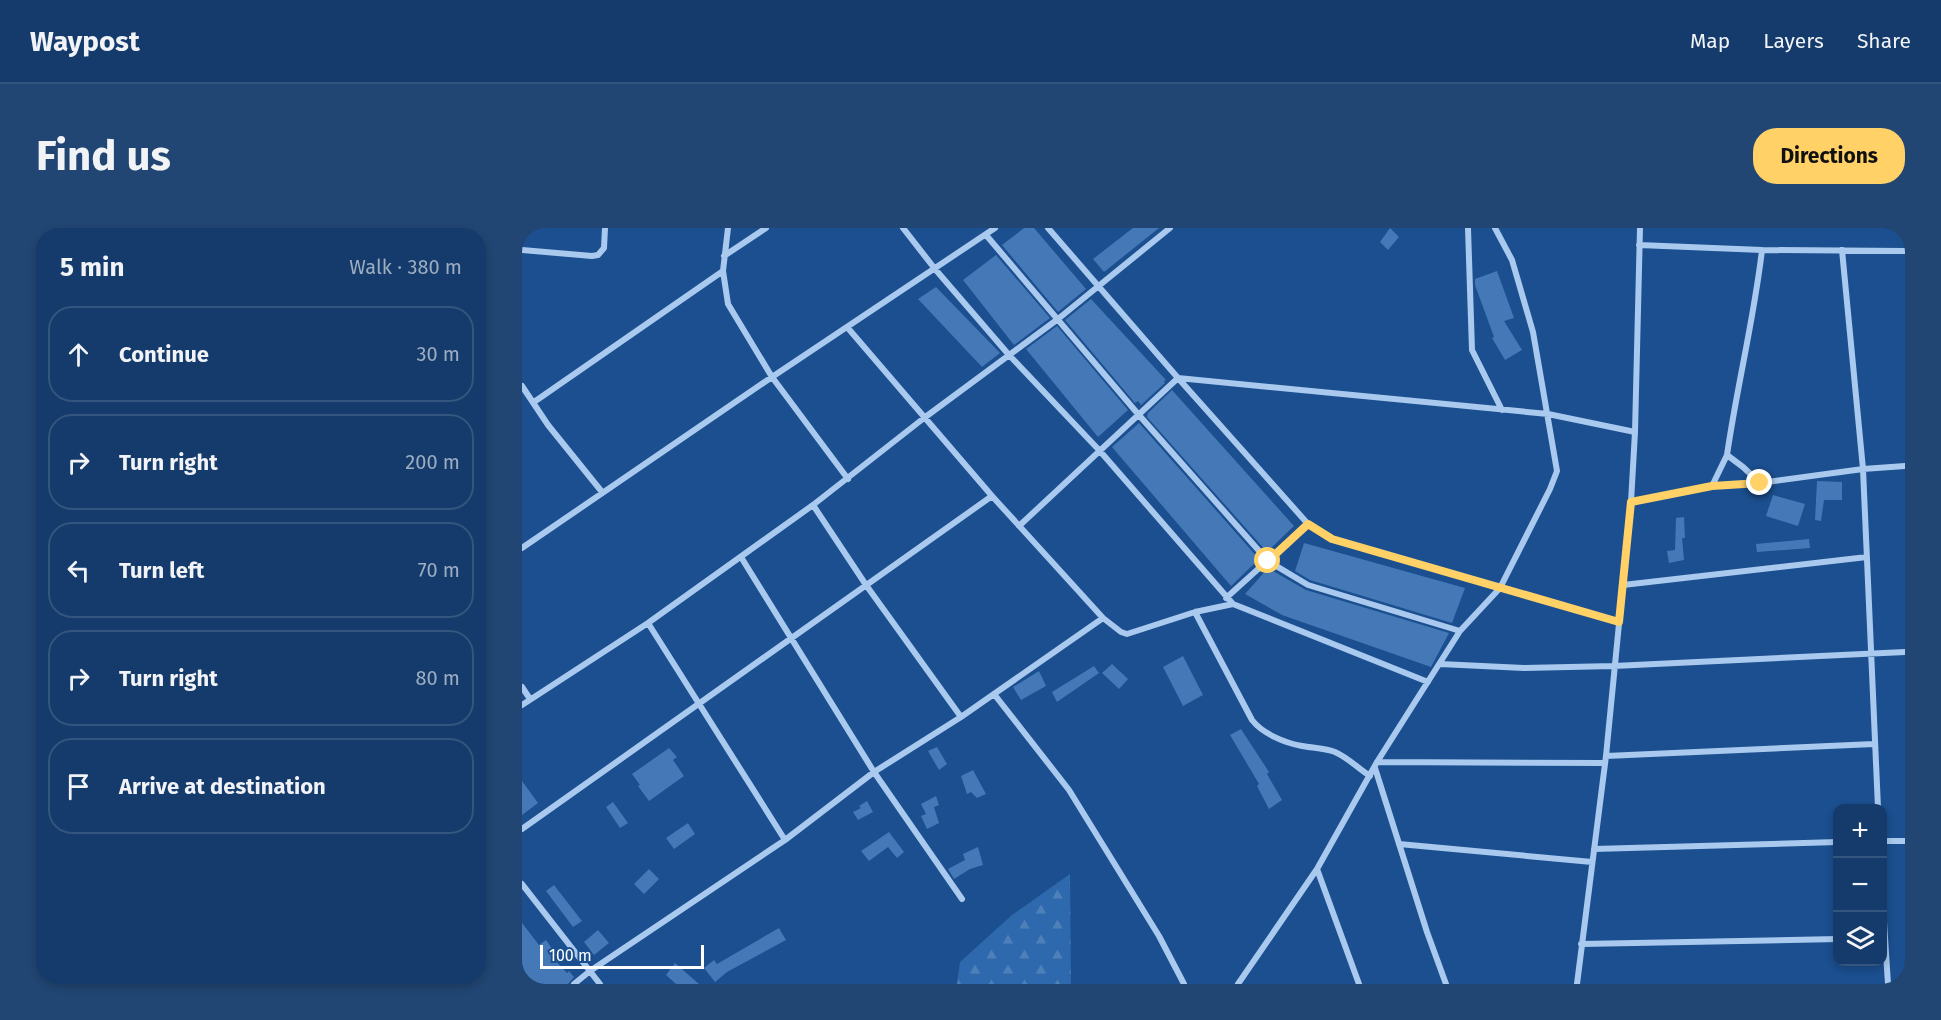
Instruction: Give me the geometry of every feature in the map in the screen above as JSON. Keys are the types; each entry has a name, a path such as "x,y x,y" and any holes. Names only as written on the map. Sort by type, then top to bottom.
{"street":[{"path":"522,250 598,255 604,248 605,228"},
{"path":"728,228 723,272 729,304 772,377 848,479"},
{"path":"724,256 766,228"},
{"path":"903,228 935,270 1009,355 1099,450 1233,604 1428,682"},
{"path":"522,548 995,228"},
{"path":"1048,228 1308,524 1332,539 1619,622"},
{"path":"522,705 648,623 813,505 924,418 1058,319 1170,228"},
{"path":"1468,228 1472,350 1502,411"},
{"path":"1238,984 1317,869 1376,765 1460,631 1500,588 1557,471 1533,332 1512,260 1495,228"},
{"path":"1576,984 1605,760 1631,502 1640,228"},
{"path":"986,235 1137,414 1268,561 1308,585 1460,631"},
{"path":"1640,245 1762,250 1905,251"},
{"path":"1712,486 1727,455 1762,250"},
{"path":"1842,250 1863,469 1878,804"},
{"path":"534,402 723,272"},
{"path":"848,327 992,496 1103,618 1121,632 1127,634 1195,612 1233,604"},
{"path":"1019,526 1178,378 1548,414 1635,432"},
{"path":"522,386 548,425 602,492"},
{"path":"1727,455 1760,483"},
{"path":"1631,502 1712,486 1760,483 1863,469 1905,466"},
{"path":"522,829 992,496"},
{"path":"813,505 866,585 961,717"},
{"path":"1227,598 1308,524"},
{"path":"741,557 874,772 962,899"},
{"path":"1623,585 1867,557"},
{"path":"1195,612 1257,726 1278,738 1299,746 1324,748 1338,753 1370,776"},
{"path":"574,984 785,840 874,772 961,717 1103,618"},
{"path":"648,623 785,840"},
{"path":"1440,664 1524,668 1614,666 1905,652"},
{"path":"522,687 530,699"},
{"path":"994,694 1069,790 1159,936 1184,984"},
{"path":"1376,765 1605,760 1874,744"},
{"path":"1376,765 1398,844 1446,984"},
{"path":"1887,841 1905,842"},
{"path":"1594,849 1833,842"},
{"path":"1398,844 1592,862"},
{"path":"1317,869 1359,984"},
{"path":"522,884 600,984"},
{"path":"1581,944 1833,939"},
{"path":"1886,966 1888,984"}],"green space":[{"path":"1070,874 1071,984 957,984 960,962 1012,915"}],"building":[{"path":"1024,228 1034,228 1086,289 1058,312 1002,245"},
{"path":"1133,228 1159,228 1104,272 1093,259"},
{"path":"1390,228 1399,237 1388,250 1380,242"},
{"path":"996,255 1050,318 1014,345 963,280"},
{"path":"1497,271 1514,318 1504,321 1522,350 1505,360 1492,338 1494,337 1475,285 1475,279"},
{"path":"936,287 1000,353 982,367 918,299"},
{"path":"1091,299 1166,380 1141,405 1138,401 1135,403 1065,320"},
{"path":"1057,326 1128,410 1098,437 1026,349"},
{"path":"1172,390 1294,526 1267,552 1147,417 1148,413"},
{"path":"1139,423 1259,559 1231,586 1112,447"},
{"path":"1817,481 1842,482 1842,500 1824,500 1821,521 1815,520"},
{"path":"1773,495 1805,504 1798,526 1766,516"},
{"path":"1684,517 1685,538 1682,538 1684,560 1669,563 1667,551 1675,550 1676,518"},
{"path":"1809,539 1810,548 1757,552 1756,544"},
{"path":"1304,543 1465,588 1452,623 1310,580 1295,571"},
{"path":"1268,568 1306,590 1449,633 1431,667 1282,615 1245,594"},
{"path":"1183,656 1203,695 1183,706 1163,667"},
{"path":"1112,664 1128,679 1119,689 1102,673"},
{"path":"1094,666 1099,673 1057,702 1052,692"},
{"path":"1039,671 1046,686 1021,700 1013,687"},
{"path":"1241,729 1269,772 1267,774 1282,800 1269,809 1257,786 1259,784 1230,735"},
{"path":"937,747 947,764 939,770 928,751"},
{"path":"669,748 677,757 673,760 684,776 649,801 632,774"},
{"path":"973,770 986,794 977,798 971,792 967,794 961,776"},
{"path":"522,781 538,803 522,815"},
{"path":"936,796 939,805 934,807 939,823 927,829 921,816 926,814 921,804"},
{"path":"867,801 873,812 858,820 853,812"},
{"path":"613,802 628,823 620,828 606,807"},
{"path":"688,823 695,834 674,849 666,838"},
{"path":"889,832 904,852 897,858 888,847 869,861 861,851"},
{"path":"978,847 983,865 970,869 954,879 948,869 965,860 963,854"},
{"path":"649,869 659,879 644,894 634,884"},
{"path":"554,885 582,921 573,927 546,891"},
{"path":"522,923 539,945 546,940 555,953 551,956 574,977 568,984 522,984"},
{"path":"779,928 786,940 727,972 715,982 704,968 714,960 717,964"},
{"path":"598,930 609,943 594,955 584,942"},
{"path":"675,963 699,984 676,984 666,975"}],"route":[{"path":"1268,561 1308,524 1332,539 1619,622 1631,502 1712,486 1760,483"}]}
